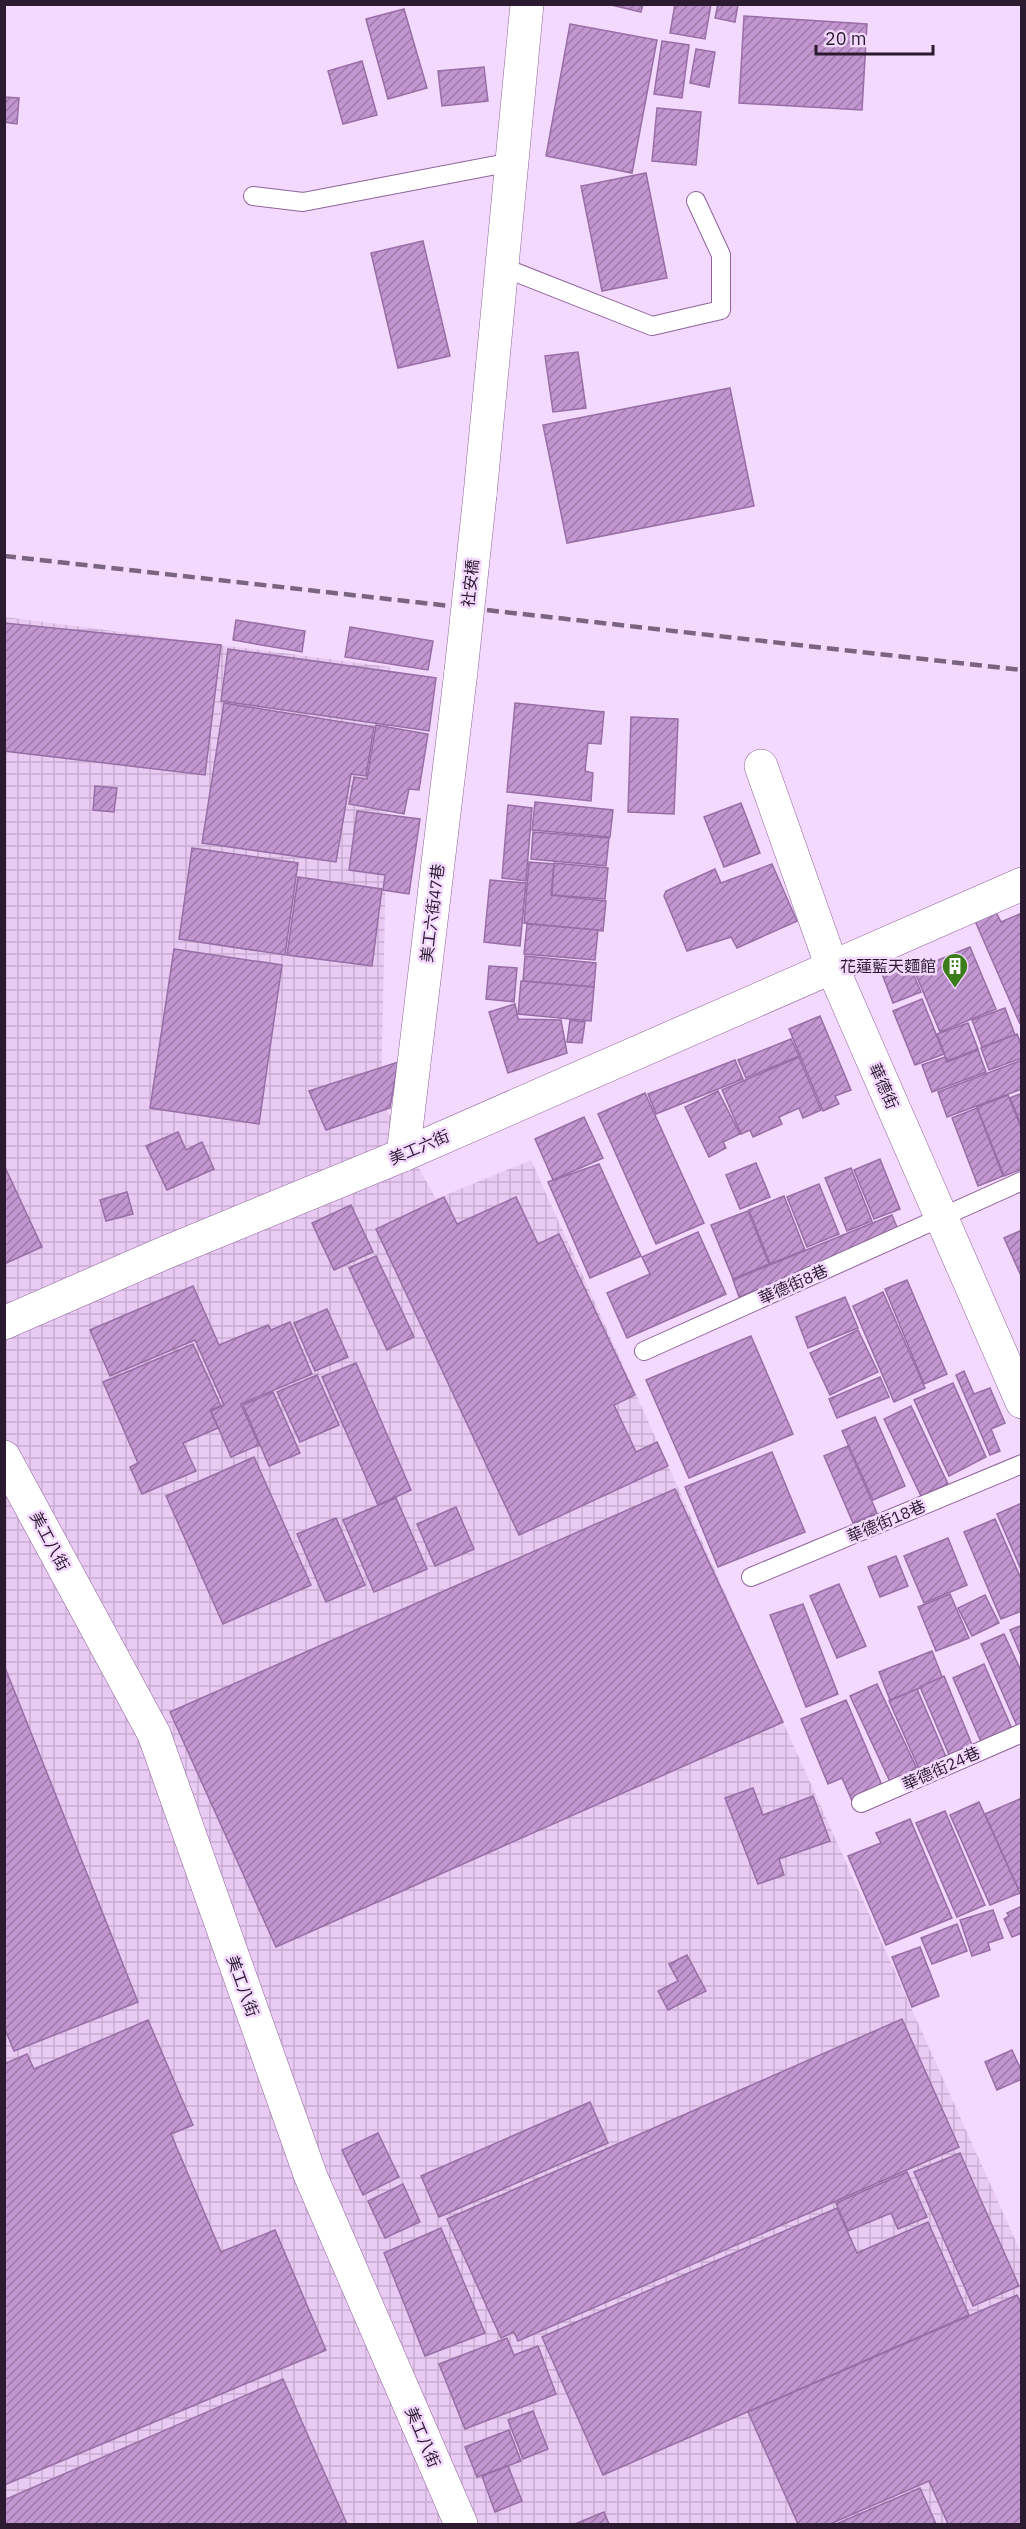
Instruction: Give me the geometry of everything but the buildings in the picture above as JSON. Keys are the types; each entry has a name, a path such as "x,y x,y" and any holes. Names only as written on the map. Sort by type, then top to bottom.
{"street":[{"name":"社安橋","path":"461,671 527,4"},
{"name":"美工六街47巷","path":"403,1155 461,671"},
{"name":"華德街","path":"761,765 832,968 1022,1402"},
{"name":"美工六街","path":"4,1323 162,1254 403,1155 1022,884"},
{"name":"美工八街","path":"4,1457 154,1734 311,2177 460,2524"}],"lane":[{"path":"253,196 303,202 512,162"},
{"path":"502,267 652,326 721,310 722,255 696,201"},
{"name":"華德街8巷","path":"644,1351 1022,1181"},
{"name":"華德街18巷","path":"751,1577 1022,1464"},
{"name":"華德街24巷","path":"861,1803 1022,1732"}],"shaded area":[{"path":"5,617 390,667 381,1100 436,1199 531,1160 1022,2255 1021,2524 5,2524"}],"railway":[{"path":"4,556 1022,670"}],"place":[{"name":"花蓮藍天麵館","path":"955,989"}]}
